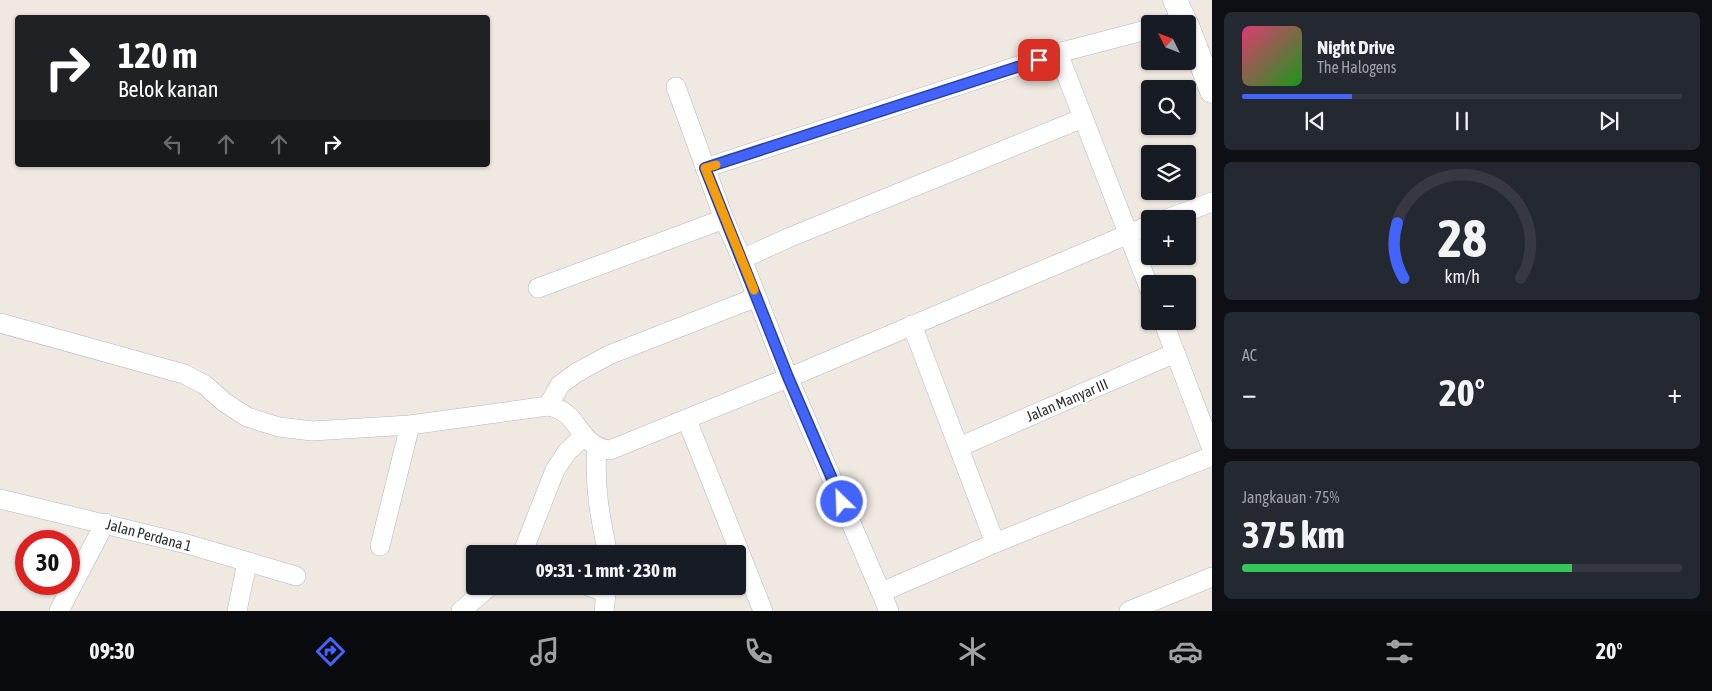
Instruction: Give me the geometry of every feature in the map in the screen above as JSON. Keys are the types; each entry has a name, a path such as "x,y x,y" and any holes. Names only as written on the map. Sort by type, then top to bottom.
{"street":[{"path":"705,168 1058,54 1141,31"},
{"path":"1196,36 1212,53"},
{"path":"1058,54 1144,275"},
{"path":"1196,54 1212,91"},
{"path":"676,88 724,219 742,259 788,377 889,611"},
{"path":"742,259 788,238 1083,118"},
{"path":"1191,210 1212,202"},
{"path":"538,288 724,219"},
{"path":"526,545 555,470 567,452 590,442 610,450 687,420 1141,229"},
{"path":"548,406 560,385 576,373 609,355 757,297"},
{"path":"0,323 184,374 205,385 224,402 248,417 279,427 312,431 410,425 548,406 559,408 569,415 590,442 598,507 606,545"},
{"path":"912,325 996,543"},
{"path":"1167,330 1212,449"},
{"name":"Jalan Manyar III","path":"959,447 1176,353"},
{"path":"687,420 763,611"},
{"path":"380,546 392,507 410,425"},
{"path":"882,592 996,543 1212,456"},
{"name":"Jalan Perdana 1","path":"0,499 188,544 296,576"},
{"path":"59,611 105,523"},
{"path":"237,611 247,562"},
{"path":"1129,611 1212,577"},
{"path":"461,611 480,595"}],"slow traffic":[{"path":"716,165 705,168 754,290"}],"route":[{"path":"842,502 788,377 705,168 1039,60"}]}
